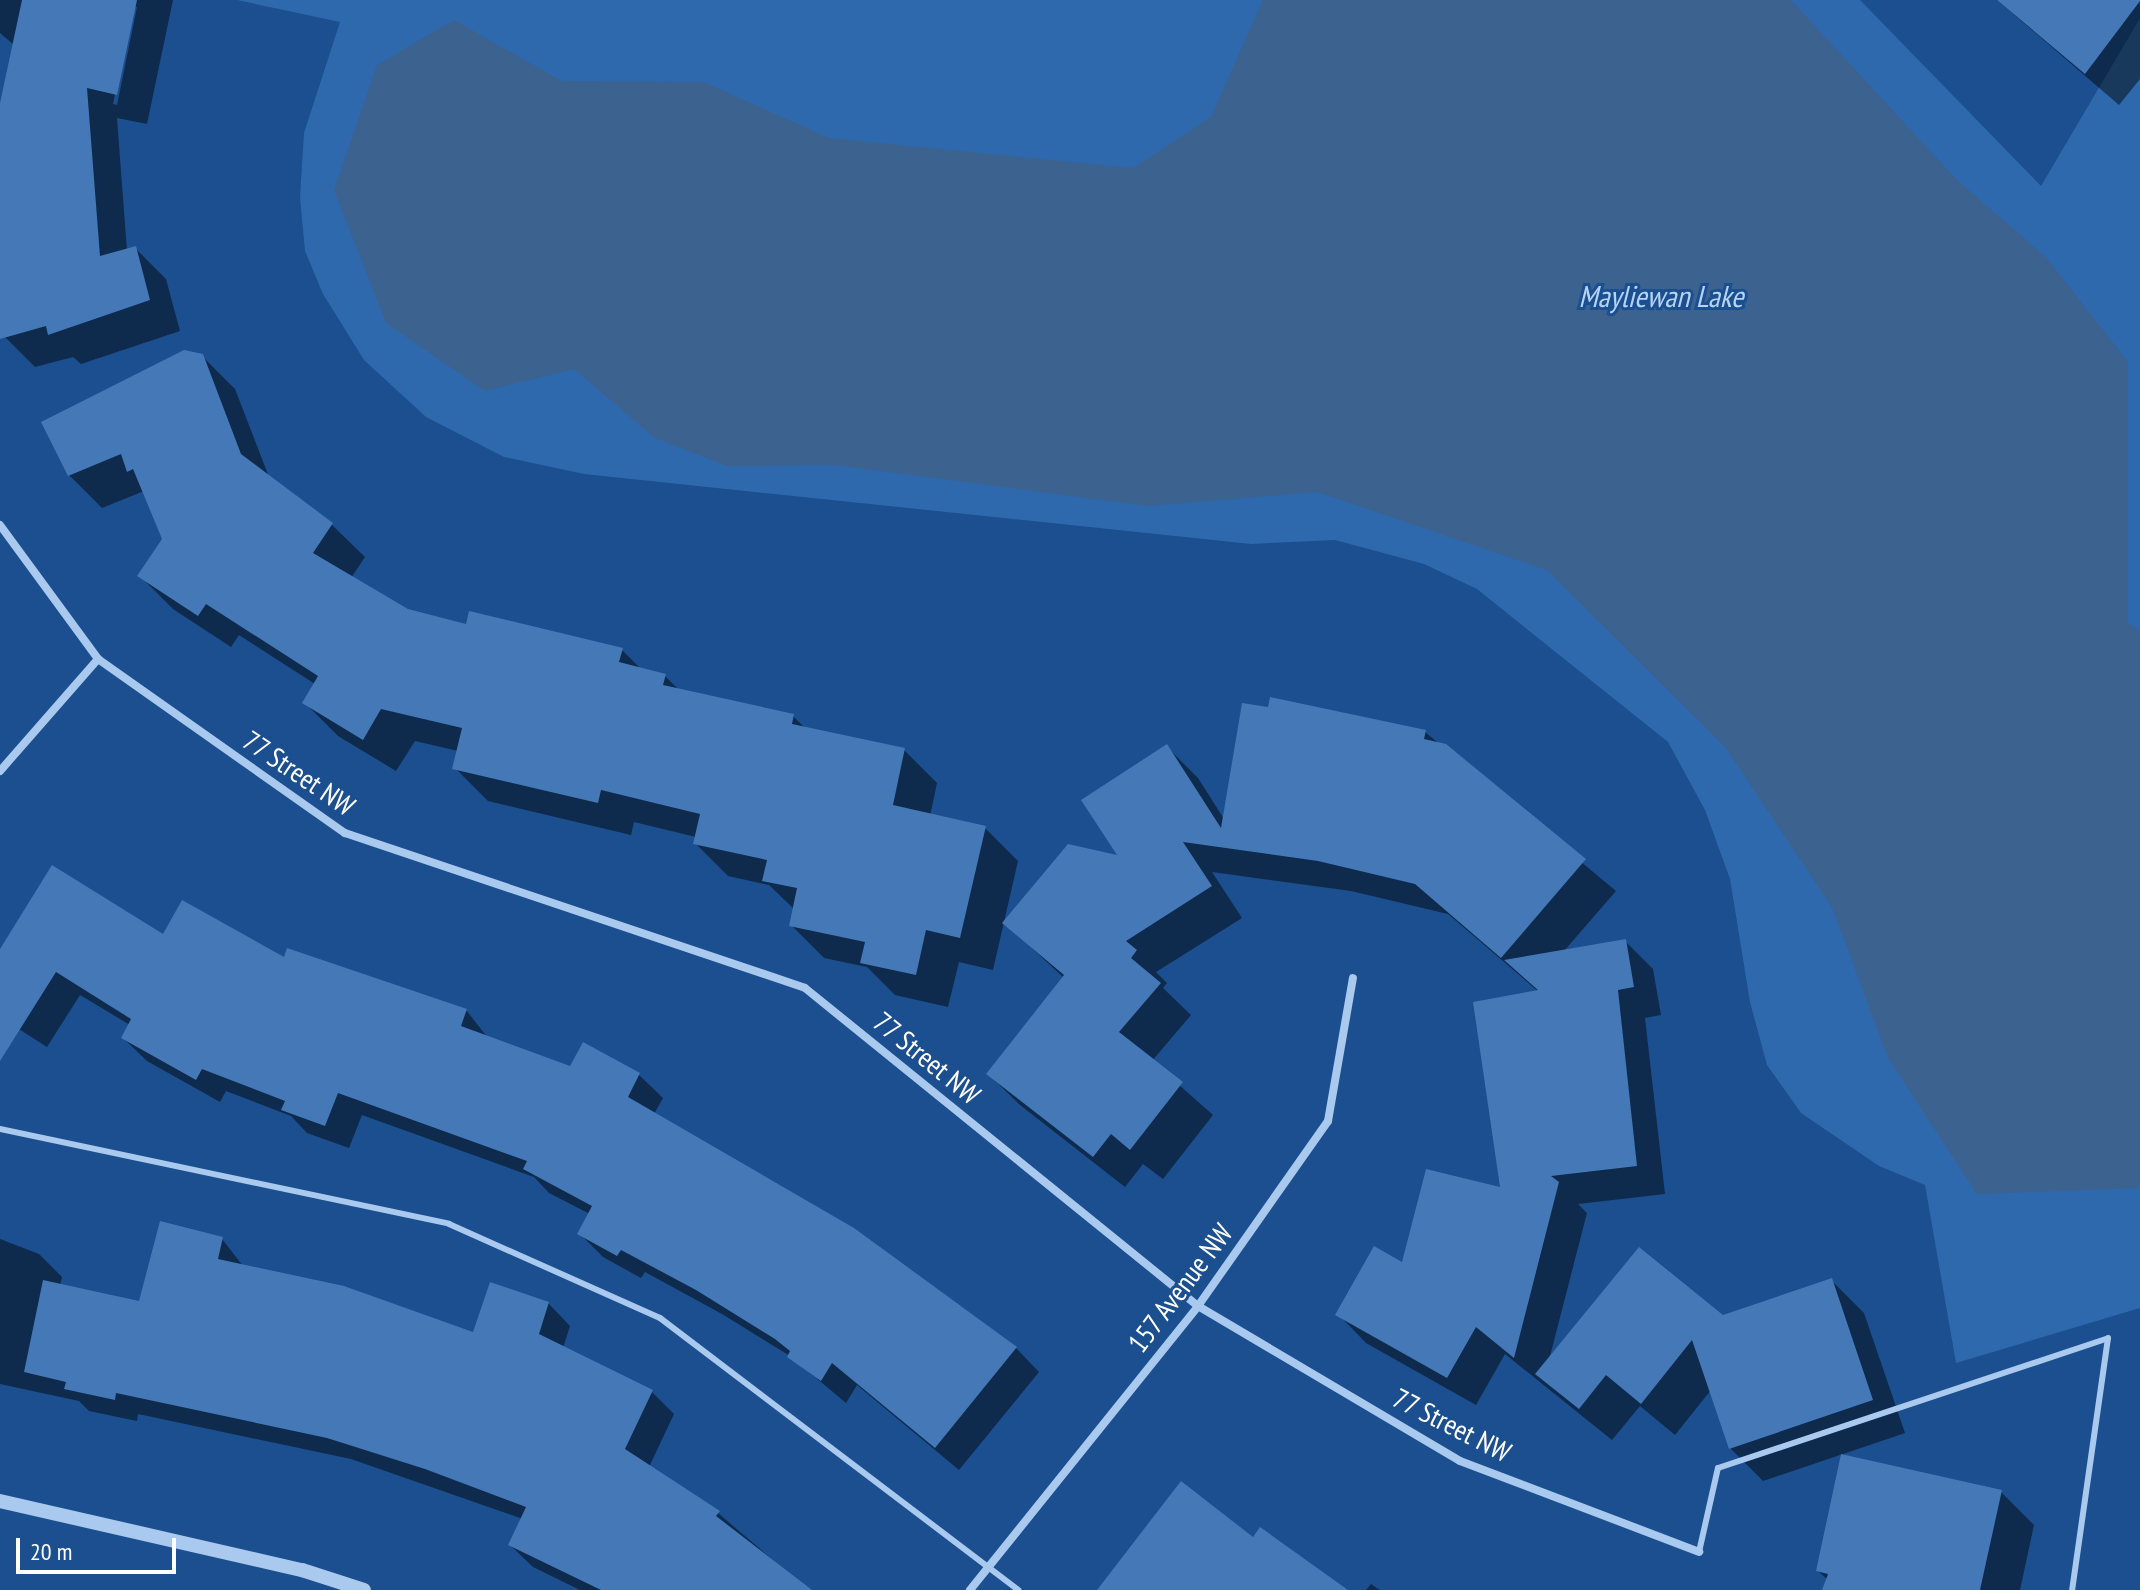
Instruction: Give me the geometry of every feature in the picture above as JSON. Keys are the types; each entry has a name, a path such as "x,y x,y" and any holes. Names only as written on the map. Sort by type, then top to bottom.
{"street":[{"name":"77 Street NW","path":"0,525 98,659 345,833 805,988 1198,1306 1460,1461 1699,1552"},
{"path":"0,771 98,659"},
{"name":"157 Avenue NW","path":"970,1590 1198,1306 1328,1121 1353,978"},
{"path":"0,1501 302,1570 364,1590"}],"lane":[{"path":"0,1129 449,1224 660,1318 991,1565 1018,1590"},
{"path":"1699,1552 1718,1468 2108,1338 2072,1590"}],"shaded area":[{"name":"Mayliewan Lake","path":"237,0 1860,0 2041,186 2140,18 2140,1308 1956,1363 1925,1185 1879,1166 1801,1113 1767,1065 1750,1002 1730,879 1705,810 1668,742 1477,589 1424,564 1335,540 1251,544 584,474 504,457 426,417 364,360 323,294 305,251 300,197 304,133 340,22"}],"water":[{"name":"Mayliewan Lake","path":"1263,0 1791,0 1957,180 2046,257 2128,362 2128,623 2140,631 2140,1188 1977,1194 1888,1058 1832,907 1726,748 1547,570 1317,492 1148,506 835,465 727,466 655,438 574,369 485,391 386,323 334,190 377,65 454,20 562,81 704,82 829,138 1133,168 1211,117"}],"building":[{"path":"22,0 137,0 117,95 87,88 100,256 136,246 150,300 48,335 46,326 0,339 0,103"},
{"path":"1997,0 2140,0 2140,1 2085,74"},
{"path":"184,350 203,354 241,454 333,523 313,553 408,609 466,624 469,611 623,648 619,662 666,674 663,685 794,714 792,724 905,748 893,805 986,826 960,938 926,930 916,975 860,963 865,942 789,926 797,888 762,881 767,860 693,844 700,814 601,790 598,803 452,769 462,728 381,709 363,740 302,703 318,676 206,604 198,616 137,576 162,539 133,469 127,472 121,454 68,476 41,422"},
{"path":"1270,697 1426,730 1424,739 1446,744 1586,859 1501,958 1415,884 1318,861 1183,842 1212,886 1126,941 1137,950 1131,958 1161,983 1119,1032 1183,1082 1130,1150 1111,1134 1093,1157 986,1074 1064,975 1002,923 1068,844 1117,855 1081,800 1167,744 1221,828 1242,703 1268,707"},
{"path":"52,865 163,934 182,900 284,957 287,948 467,1009 461,1026 570,1066 583,1042 640,1073 628,1097 854,1228 1017,1347 935,1448 832,1363 821,1381 787,1357 790,1351 775,1339 696,1290 621,1250 617,1256 577,1234 592,1206 523,1169 527,1161 338,1093 325,1126 281,1110 285,1101 202,1069 196,1080 121,1038 131,1019 56,972 0,1061 0,949"},
{"path":"1626,939 1634,987 1618,990 1637,1166 1551,1176 1559,1182 1514,1358 1476,1327 1447,1378 1335,1315 1374,1246 1402,1262 1426,1169 1500,1187 1473,1002 1538,990 1504,960"},
{"path":"160,1221 223,1237 218,1259 344,1286 473,1332 490,1282 549,1302 539,1334 653,1390 625,1449 720,1511 716,1516 812,1590 601,1590 508,1545 526,1507 425,1469 327,1438 116,1393 115,1400 64,1389 66,1382 24,1372 43,1280 139,1301"},
{"path":"1639,1247 1723,1315 1832,1278 1873,1400 1729,1449 1692,1340 1641,1404 1606,1375 1579,1409 1535,1374"},
{"path":"1841,1454 2002,1490 1980,1590 1822,1590 1828,1574 1816,1571"},
{"path":"1181,1481 1253,1537 1260,1527 1348,1590 1097,1590"}]}
